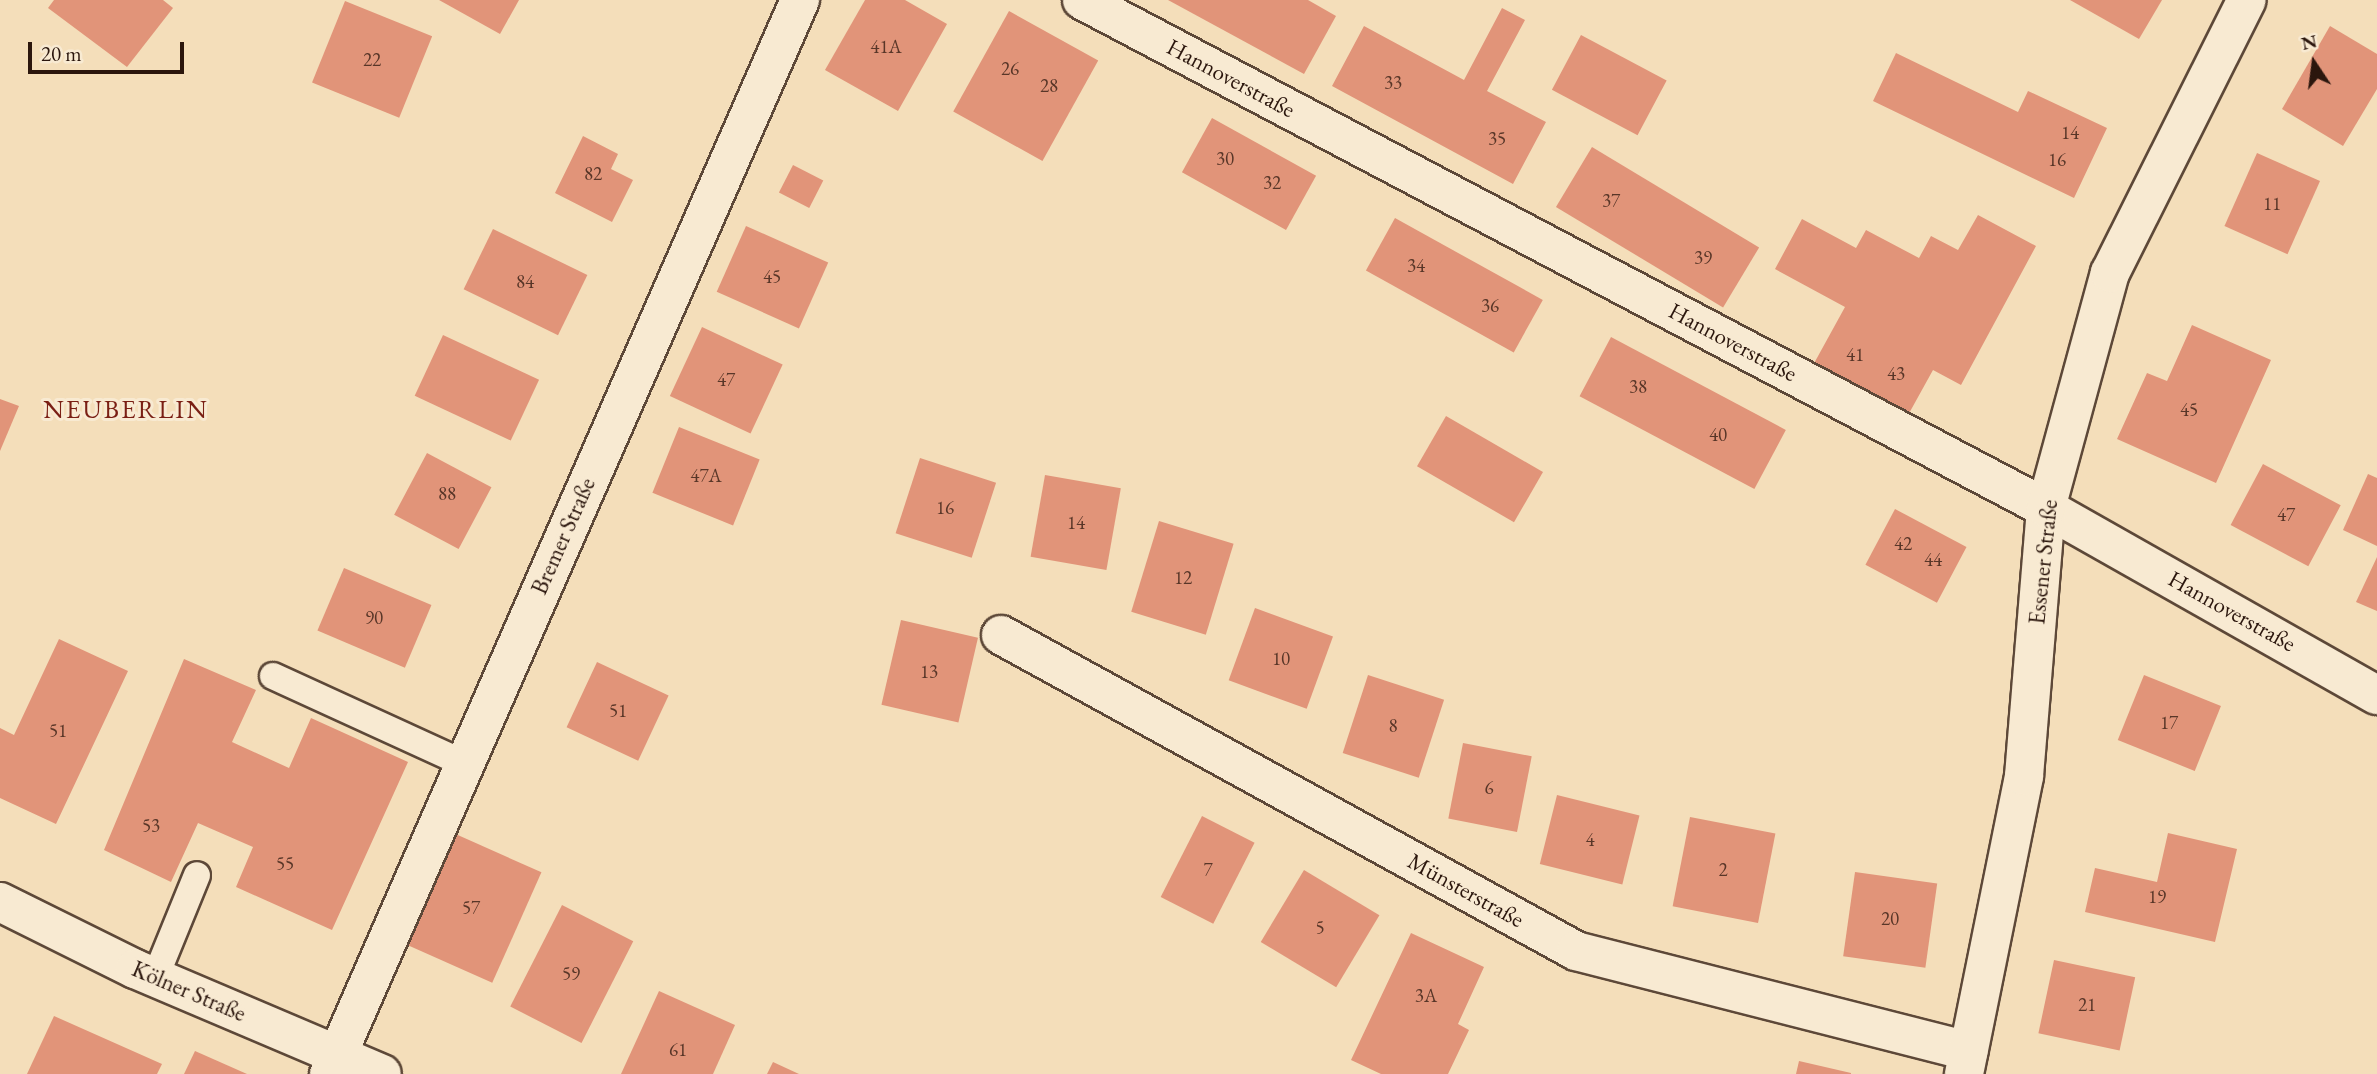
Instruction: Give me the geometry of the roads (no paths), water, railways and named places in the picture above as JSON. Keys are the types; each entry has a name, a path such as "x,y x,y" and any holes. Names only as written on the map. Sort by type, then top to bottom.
{"street":[{"name":"Bremer Straße","path":"332,1064 800,0"},
{"name":"Hannoverstraße","path":"1082,0 2046,508 2377,695"},
{"name":"Essener Straße","path":"1966,1062 2024,776 2046,508 2110,273 2246,0"},
{"name":"Münsterstraße","path":"1001,635 1576,951 1966,1062"},
{"name":"Kölner Straße","path":"0,902 332,1064 382,1074"}],"lane":[{"path":"273,676 463,763"},
{"path":"155,978 197,875"}],"district":[{"name":"NEUBERLIN","path":"126,410"}]}
